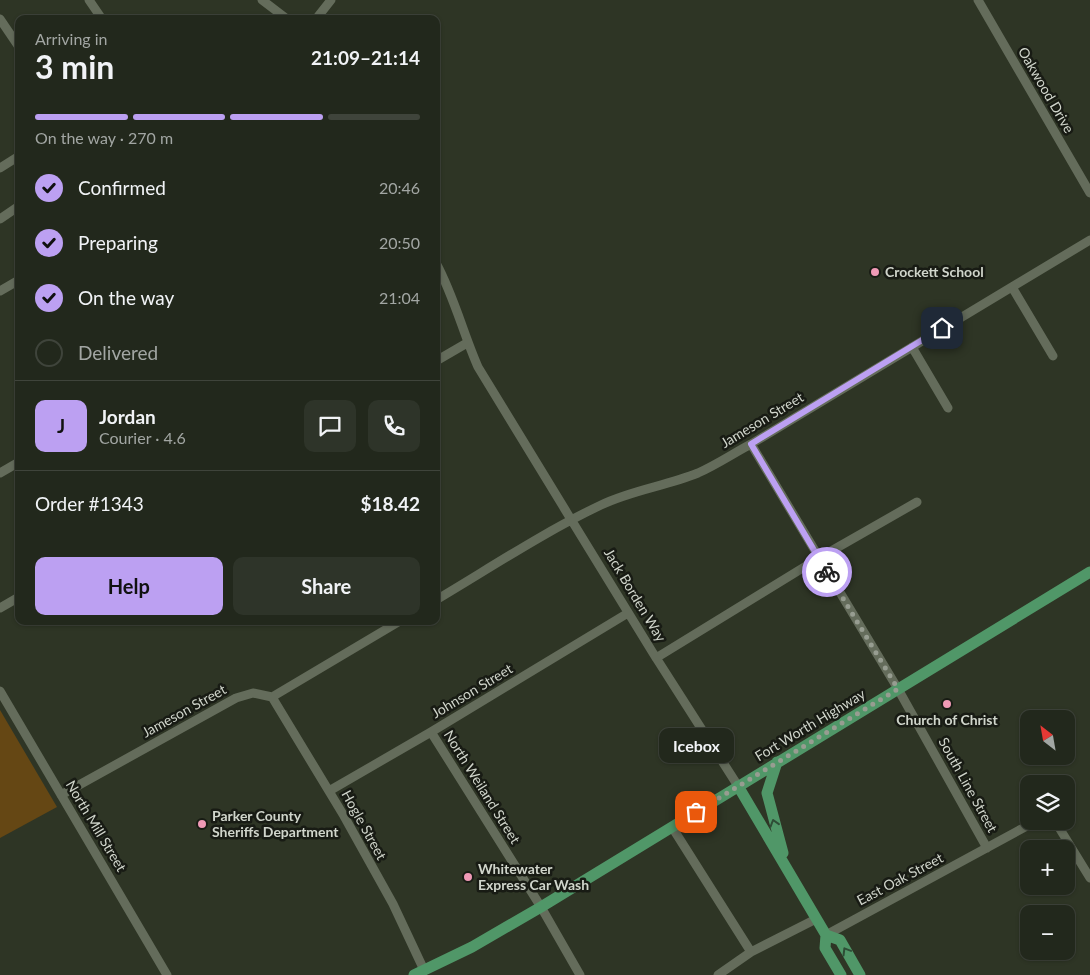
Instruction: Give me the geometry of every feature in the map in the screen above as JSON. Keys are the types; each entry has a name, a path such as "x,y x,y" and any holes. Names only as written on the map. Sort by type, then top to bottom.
{"main road":[{"name":"Fort Worth Highway","path":"419,973 472,947 541,908 1090,572"},
{"path":"777,762 767,793 788,869"},
{"name":"Jack Borden Way","path":"738,786 826,935 825,948 840,975"},
{"name":"Jack Borden Way","path":"826,935 840,940 860,975"}],"street":[{"path":"89,0 99,15"},
{"path":"262,0 282,15"},
{"path":"319,15 330,0"},
{"name":"Oakwood Drive","path":"978,0 1090,193"},
{"path":"0,20 15,41"},
{"path":"1,166 15,158"},
{"path":"0,219 15,209"},
{"name":"Jameson Street","path":"440,598 572,520 626,494 698,473 751,444 1090,240"},
{"name":"Jack Borden Way","path":"440,272 454,302 467,343 478,368 628,613 738,786"},
{"path":"0,292 15,283"},
{"path":"1012,287 1053,356"},
{"path":"440,359 467,343"},
{"path":"912,347 948,408"},
{"name":"South Line Street","path":"751,444 898,689 987,848 1020,830"},
{"path":"0,472 15,464"},
{"path":"656,658 819,558 917,502"},
{"path":"0,608 15,599"},
{"name":"Johnson Street","path":"329,790 431,732 628,613"},
{"path":"272,697 393,625"},
{"name":"North Mill Street","path":"0,691 167,975"},
{"name":"Jameson Street","path":"61,795 236,698 253,693 272,697"},
{"name":"Hogle Street","path":"272,697 329,790 393,904 419,973"},
{"name":"North Weiland Street","path":"431,732 541,908 580,975"},
{"path":"672,827 751,952"},
{"path":"1061,830 1090,878"},
{"name":"East Oak Street","path":"826,935 987,848"},
{"path":"718,975 751,952 816,919"}],"shaded area":[{"path":"0,710 57,807 0,838"}],"way so far":[{"path":"696,812 898,689 827,572"}],"place":[{"name":"Crockett School","path":"875,272"},
{"name":"Church of Christ","path":"947,704"},
{"name":"Icebox","path":"696,812"},
{"name":"Parker County Sheriffs Department","path":"202,824"},
{"name":"Whitewater Express Car Wash","path":"468,877"}],"route":[{"path":"827,572 751,444 942,328"}]}
